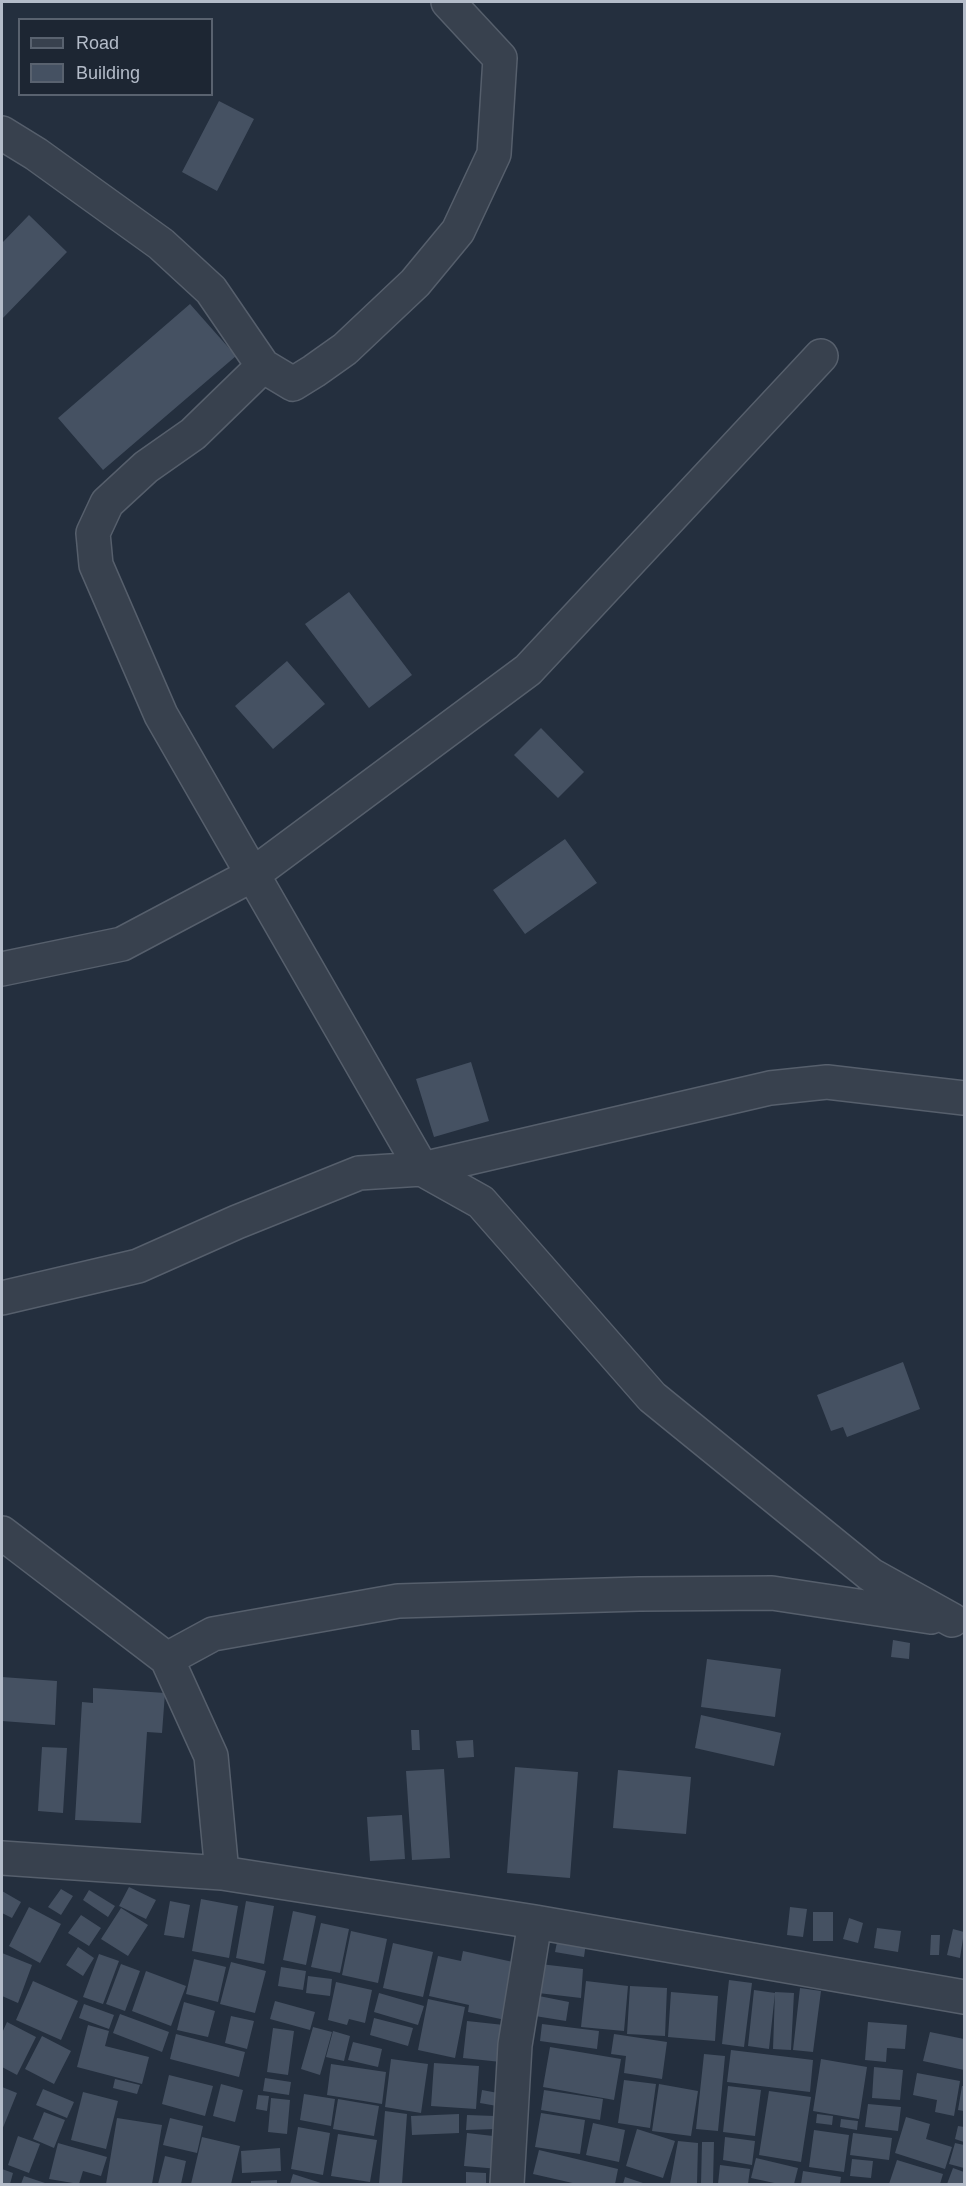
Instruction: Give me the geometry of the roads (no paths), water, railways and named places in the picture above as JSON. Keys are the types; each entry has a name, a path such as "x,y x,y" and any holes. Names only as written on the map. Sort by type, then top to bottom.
{"street":[{"path":"2,133 36,154 161,244 211,290 263,366 293,384 345,348 415,283 458,231 494,154 500,58 448,2"},
{"path":"2,969 122,944 252,875 528,670 821,356"},
{"path":"263,366 193,434 147,467 107,502 93,532 96,565 161,715 422,1168 481,1202 652,1397 871,1575 958,1619"},
{"path":"2,1298 138,1266 237,1222 359,1173 422,1168 770,1089 827,1082 964,1098"},
{"path":"2,1533 167,1659 197,1719 211,1756 222,1873"},
{"path":"167,1659 213,1634 398,1601 639,1594 772,1593 958,1619"},
{"path":"2,1858 222,1873 536,1922 964,1997"},
{"path":"507,2184 515,2045 536,1922"}]}
